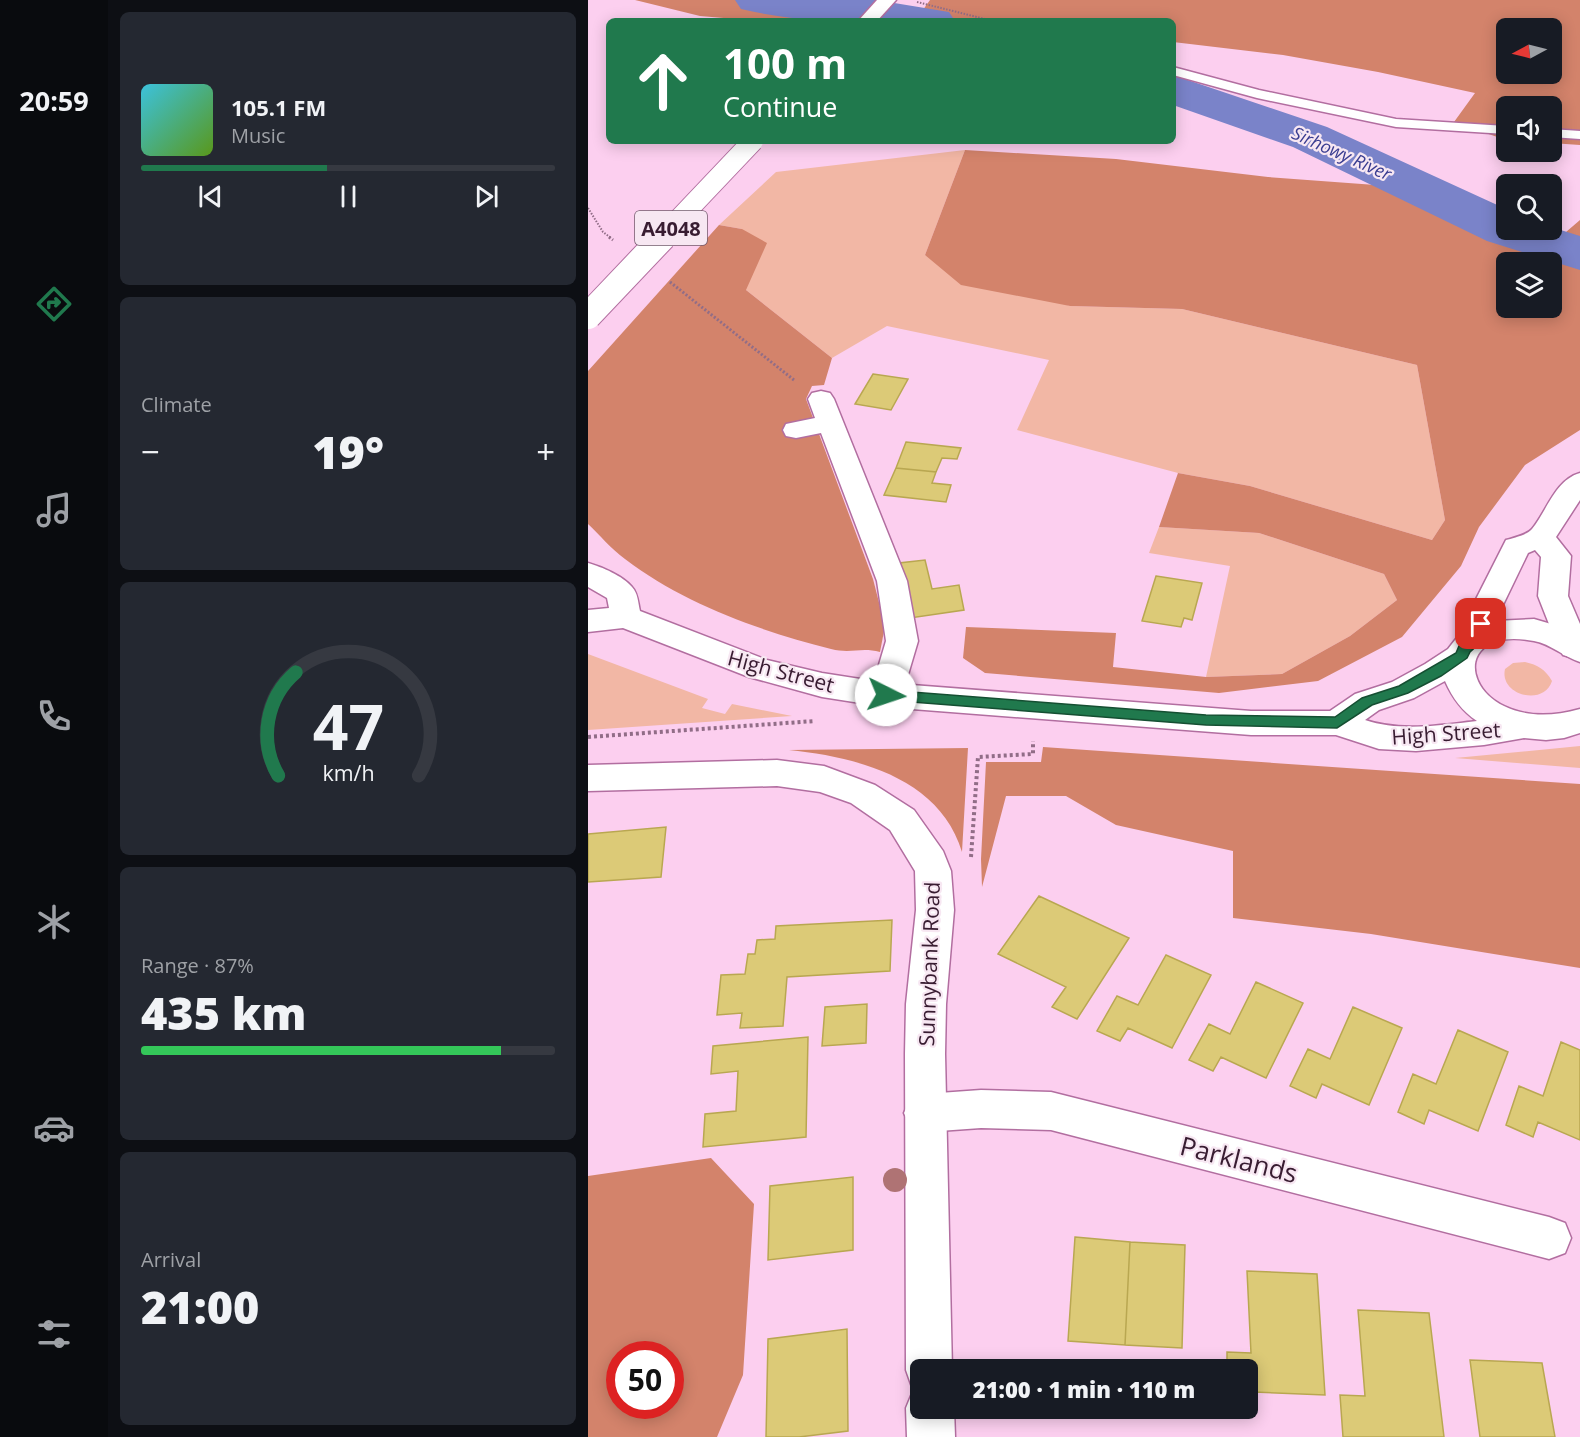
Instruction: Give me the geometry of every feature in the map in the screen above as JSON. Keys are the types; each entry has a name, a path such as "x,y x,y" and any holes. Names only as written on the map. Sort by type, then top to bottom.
{"street":[{"path":"870,18 887,0"},
{"name":"A4048","path":"588,316 750,144"},
{"path":"796,430 826,411 892,581 902,641 886,695"},
{"path":"1580,482 1559,507 1541,538 1516,547 1459,665 1460,677 1468,695 1481,707 1502,720 1522,726 1548,729 1580,721"},
{"path":"1541,538 1556,556 1553,596 1577,649"},
{"path":"588,573 621,593 626,617"},
{"name":"High Street","path":"588,621 626,617 760,669 822,685 886,695 1150,717 1251,723 1337,723 1379,738 1416,739 1484,733 1522,726"},
{"name":"High Street","path":"1337,723 1367,702 1403,690 1436,672 1469,646 1497,630 1520,628 1536,630 1560,638 1577,649"},
{"name":"Sunnybank Road","path":"588,778 777,773 824,779 863,794 902,820 930,861 933,871 935,910 926,1004 925,1113 929,1359"},
{"name":"Parklands","path":"925,1113 981,1109 1051,1111 1549,1238"},
{"path":"930,1419 931,1437"}],"lane":[{"path":"1176,72 1257,94 1396,123 1496,129"},
{"path":"1562,134 1580,135"}],"path":[{"path":"911,0 981,18"},
{"path":"588,208 603,232 621,246"},
{"path":"668,281 826,411"},
{"path":"588,737 826,720"},
{"path":"973,813 978,757 1033,754 1033,738"}],"shaded area":[{"path":"635,0 854,0 836,18 700,16"},
{"path":"930,0 1580,0 1580,145 1562,144 1562,96 1496,96 1496,137 1454,122 1475,93 1283,55 1176,42 1176,18 917,18"},
{"path":"965,150 925,255 1070,306 1182,309 1417,365 1445,520 1432,540 1250,486 1178,473 1017,430 1049,360 887,326 832,358 746,290 742,229 719,225 776,172"},
{"path":"965,150 1116,159 1268,177 1389,186 1455,223 1528,252 1496,252 1496,318 1562,318 1562,252 1543,252 1557,240 1562,240 1562,235 1580,220 1580,430 1525,465 1479,527 1461,566 1402,637 1318,681 1219,693 985,673 963,658 966,627 1116,633 1113,667 1206,677 1282,674 1350,636 1397,600 1384,574 1259,533 1159,527 1178,473 1250,486 1432,540 1445,520 1417,365 1182,309 1070,306 961,285 925,255"},
{"path":"719,225 742,229 767,243 746,290 832,358 824,385 812,386 806,399 873,579 885,626 880,652 831,649 777,634 697,603 672,590 620,555 588,524 588,371"},
{"path":"1159,527 1259,533 1384,574 1397,600 1350,636 1282,674 1206,677 1230,566 1149,553"},
{"path":"588,654 708,699 702,708 725,714 732,704 792,716 588,730"},
{"path":"1525,662 1541,668 1552,681 1540,694 1523,694 1515,691 1505,678 1505,669 1513,663"},
{"path":"1580,746 1580,768 1455,758"},
{"path":"1043,747 1580,784 1580,968 1371,934 1233,918 1233,851 1116,825 1066,796 1006,796 982,887 981,859 986,762 1041,762"},
{"path":"968,748 962,852 951,827 935,806 916,789 893,776 842,758 789,750"},
{"path":"711,1158 754,1204 743,1375 717,1437 588,1437 588,1176"}],"building":[{"path":"873,374 908,379 891,410 855,404"},
{"path":"906,442 961,448 957,459 942,458 936,472 896,468"},
{"path":"896,468 936,472 932,483 951,485 946,502 884,495"},
{"path":"925,560 932,589 959,585 964,610 910,618 899,563"},
{"path":"1156,576 1202,583 1192,620 1184,618 1181,627 1142,621"},
{"path":"666,827 661,877 588,882 588,834"},
{"path":"1039,896 1129,938 1077,1019 1052,1007 1066,987 998,954"},
{"path":"892,920 890,971 787,977 783,1026 740,1028 742,1013 717,1015 721,975 745,974 748,954 755,954 757,940 775,939 776,926"},
{"path":"1166,955 1211,975 1172,1048 1128,1028 1120,1041 1097,1031 1117,996 1138,1005"},
{"path":"1256,982 1303,1003 1266,1078 1221,1057 1213,1071 1189,1060 1209,1024 1230,1034"},
{"path":"867,1004 866,1043 822,1046 825,1007"},
{"path":"1353,1007 1402,1028 1369,1105 1322,1084 1316,1098 1290,1086 1308,1049 1330,1059"},
{"path":"1458,1030 1508,1052 1478,1131 1429,1110 1424,1124 1398,1112 1413,1074 1436,1084"},
{"path":"808,1037 806,1137 703,1147 705,1114 736,1111 738,1071 711,1074 713,1046"},
{"path":"1561,1042 1580,1050 1580,1140 1538,1122 1533,1137 1506,1125 1519,1086 1543,1096"},
{"path":"853,1177 853,1250 768,1260 770,1186"},
{"path":"1075,1237 1130,1242 1125,1345 1068,1341"},
{"path":"1130,1242 1185,1245 1182,1348 1125,1345"},
{"path":"1247,1271 1317,1274 1325,1395 1258,1392 1258,1359 1227,1359 1227,1352 1251,1353"},
{"path":"1358,1310 1429,1313 1444,1437 1343,1437 1340,1395 1365,1396"},
{"path":"847,1329 848,1431 799,1437 766,1437 768,1339"},
{"path":"1470,1360 1542,1363 1555,1437 1480,1437"}],"waterway":[{"name":"Sirhowy River","path":"756,0 913,18"},
{"name":"Sirhowy River","path":"1176,90 1310,137 1496,224"},
{"name":"Sirhowy River","path":"1537,240 1580,254"}],"route":[{"path":"886,695 1251,723 1337,723 1367,702 1403,690 1462,655 1464,650 1477,638 1481,624"}]}
